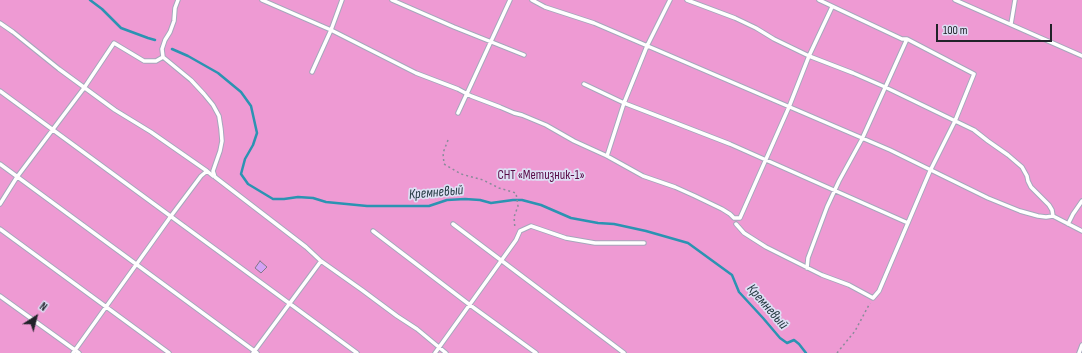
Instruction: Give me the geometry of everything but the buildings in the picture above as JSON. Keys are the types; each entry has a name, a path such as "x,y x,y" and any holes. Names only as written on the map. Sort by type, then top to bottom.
{"lane":[{"path":"178,0 175,8 174,21 162,49 163,57 191,80 204,94 219,116 222,141 220,152 213,171 215,177"},
{"path":"262,0 331,30 416,73 522,115 607,156 643,176 675,187 712,203 734,218 740,218 789,107 809,56 832,7"},
{"path":"312,72 331,30 342,0"},
{"path":"392,0 524,55"},
{"path":"458,113 510,0"},
{"path":"532,0 545,7 594,23 890,150 1002,204 1038,216 1054,216 1082,231"},
{"path":"607,156 624,103 647,46 670,0"},
{"path":"688,0 735,18 809,56 885,87 974,130 1022,167 1028,176 1028,181 1031,187 1049,204 1054,216"},
{"path":"736,224 744,233 766,247 822,275 849,285 873,298 879,291 930,170 955,121 974,74 907,39 902,39 819,0"},
{"path":"956,0 1082,56"},
{"path":"1011,24 1015,0"},
{"path":"0,23 114,110 151,132 208,171 306,247 321,261 417,329 446,353"},
{"path":"807,268 808,258 834,190 862,139 907,39"},
{"path":"0,204 18,177 84,88 114,43 144,61 156,61 163,57"},
{"path":"584,84 624,103 730,144 908,223"},
{"path":"0,91 357,353"},
{"path":"0,164 255,352 321,261"},
{"path":"0,296 76,352 106,307 200,176 208,171"},
{"path":"1068,224 1082,201"},
{"path":"453,224 624,353"},
{"path":"435,353 516,240 520,231 530,226 566,238 596,243 644,243"},
{"path":"0,229 169,353"},
{"path":"373,231 536,353"},
{"path":"1079,353 1082,345"}],"path":[{"path":"448,140 443,153 444,164 460,174 483,180 499,188 516,193 518,206 514,217 516,240"},
{"path":"837,353 855,331 873,298"}],"green space":[{"name":"СНТ «Метизник-1»","path":"0,0 1082,0 1082,353 0,353"}],"waterway":[{"name":"Кремневый","path":"90,0 102,9 121,28 155,40"},
{"name":"Кремневый","path":"172,49 218,73 241,92 251,106 257,133 253,145 245,159 241,174 248,184 273,199 298,197 313,198 326,202 367,206 429,206 447,200 465,199 480,200 491,203 522,200 541,205 571,218 598,223 614,224 688,243 732,275 739,292 780,338 787,343 794,340 806,353"}]}
